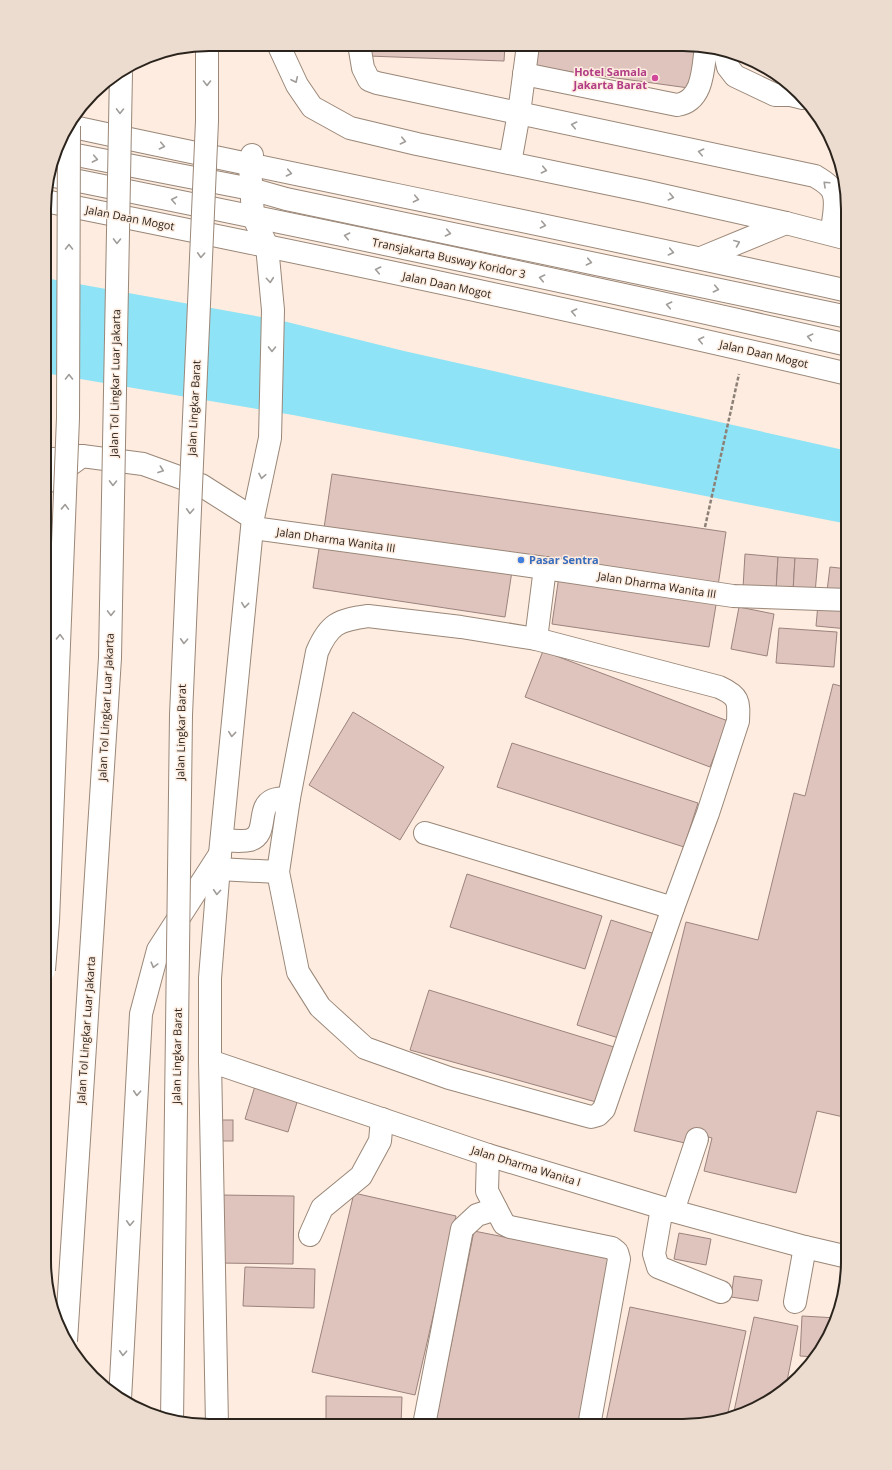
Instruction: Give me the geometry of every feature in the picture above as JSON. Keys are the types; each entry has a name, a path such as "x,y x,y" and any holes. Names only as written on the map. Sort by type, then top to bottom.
{"main road":[{"name":"Jalan Lingkar Barat","path":"172,1415 180,715 207,120 207,51"},
{"path":"281,51 297,85 312,107 350,128 652,193 786,223 839,237 832,191 825,182 815,176 377,83 369,80 363,68 359,51"},
{"path":"510,163 519,114 527,51"},
{"path":"524,74 677,105 684,104 700,87 705,52"},
{"path":"726,56 728,67 735,76 775,95 791,93"},
{"name":"Jalan Tol Lingkar Luar Jakarta","path":"67,1330 110,658 121,78"},
{"path":"74,127 251,160 841,288"},
{"path":"51,846 68,418 69,135"},
{"path":"62,152 251,189 286,199 841,316"},
{"path":"217,1419 210,1061 210,978 220,855 253,523 270,438 273,310 267,246 253,216 251,160"},
{"name":"Transjakarta Busway Koridor 3","path":"54,176 253,216 841,343"},
{"name":"Jalan Daan Mogot","path":"51,202 267,246 744,349 841,372"},
{"path":"701,258 786,223"},
{"path":"51,459 82,456 143,464 201,485 253,523"},
{"path":"51,478 82,456"},
{"name":"Jalan Dharma Wanita III","path":"253,523 734,596 841,600"},
{"path":"536,639 545,568"},
{"path":"368,616 461,627 536,639 719,687 729,691 736,698 739,708 738,721 708,813 673,908 604,1109 598,1115 591,1117 450,1078 364,1048 320,1008 298,972 278,872 289,798 318,652 324,636 335,625 350,618 368,616"},
{"path":"120,1392 141,1014 158,950 220,855 250,840 256,835 260,830 264,809 268,803 274,800 289,798"},
{"path":"425,833 673,908"},
{"path":"220,855 278,872"},
{"name":"Jalan Dharma Wanita I","path":"210,1061 488,1155 668,1209 841,1255"},
{"path":"310,1236 322,1208 361,1176 380,1141 382,1119"},
{"path":"697,1138 668,1209 654,1254 658,1267 721,1292"},
{"path":"488,1155 487,1191 504,1224 510,1227 612,1248 617,1252 619,1259 590,1419"},
{"path":"425,1419 462,1229 477,1215 496,1209"},
{"path":"795,1302 806,1247"}],"path":[{"path":"705,527 739,370"}],"water":[{"path":"51,279 283,321 404,351 841,449 841,523 293,415 51,374"}],"building":[{"path":"368,51 505,51 504,61 368,56"},
{"name":"Hotel Samala Jakarta Barat","path":"531,51 701,52 696,89 529,66"},
{"path":"332,474 726,532 718,586 324,528"},
{"path":"320,542 512,571 505,617 313,588"},
{"path":"745,554 778,557 776,591 743,588"},
{"path":"778,557 795,558 793,591 776,591"},
{"path":"795,558 818,559 815,593 793,591"},
{"path":"830,567 841,568 841,592 827,591"},
{"path":"559,576 717,599 709,647 552,624"},
{"path":"818,604 841,606 841,628 816,626"},
{"path":"739,607 774,614 767,656 731,649"},
{"path":"779,628 837,632 834,667 776,663"},
{"path":"543,651 728,721 710,767 525,697"},
{"path":"833,684 841,686 841,1116 817,1111 796,1193 704,1171 712,1138 692,1133 689,1144 634,1131 686,922 758,940 794,793 805,796"},
{"path":"353,712 444,767 400,840 309,785"},
{"path":"512,743 698,803 684,847 497,787"},
{"path":"467,874 602,916 585,969 450,927"},
{"path":"611,920 655,934 622,1039 577,1025"},
{"path":"429,990 614,1047 596,1102 410,1050"},
{"path":"255,1086 298,1099 288,1132 245,1119"},
{"path":"217,1120 233,1120 233,1141 217,1141"},
{"path":"354,1193 456,1216 415,1395 312,1372"},
{"path":"219,1195 294,1196 293,1264 218,1263"},
{"path":"474,1231 615,1259 583,1419 436,1419"},
{"path":"679,1233 711,1239 706,1265 674,1259"},
{"path":"245,1267 315,1269 314,1308 243,1306"},
{"path":"734,1276 762,1280 758,1301 731,1297"},
{"path":"630,1307 746,1331 728,1413 693,1419 606,1419"},
{"path":"802,1316 830,1318 820,1340 808,1357 800,1356"},
{"path":"754,1317 798,1326 787,1380 762,1398 734,1411"},
{"path":"326,1396 402,1397 401,1419 326,1419"}],"place":[{"name":"Hotel Samala Jakarta Barat","path":"655,78"},
{"name":"Pasar Sentra","path":"521,560"}]}
